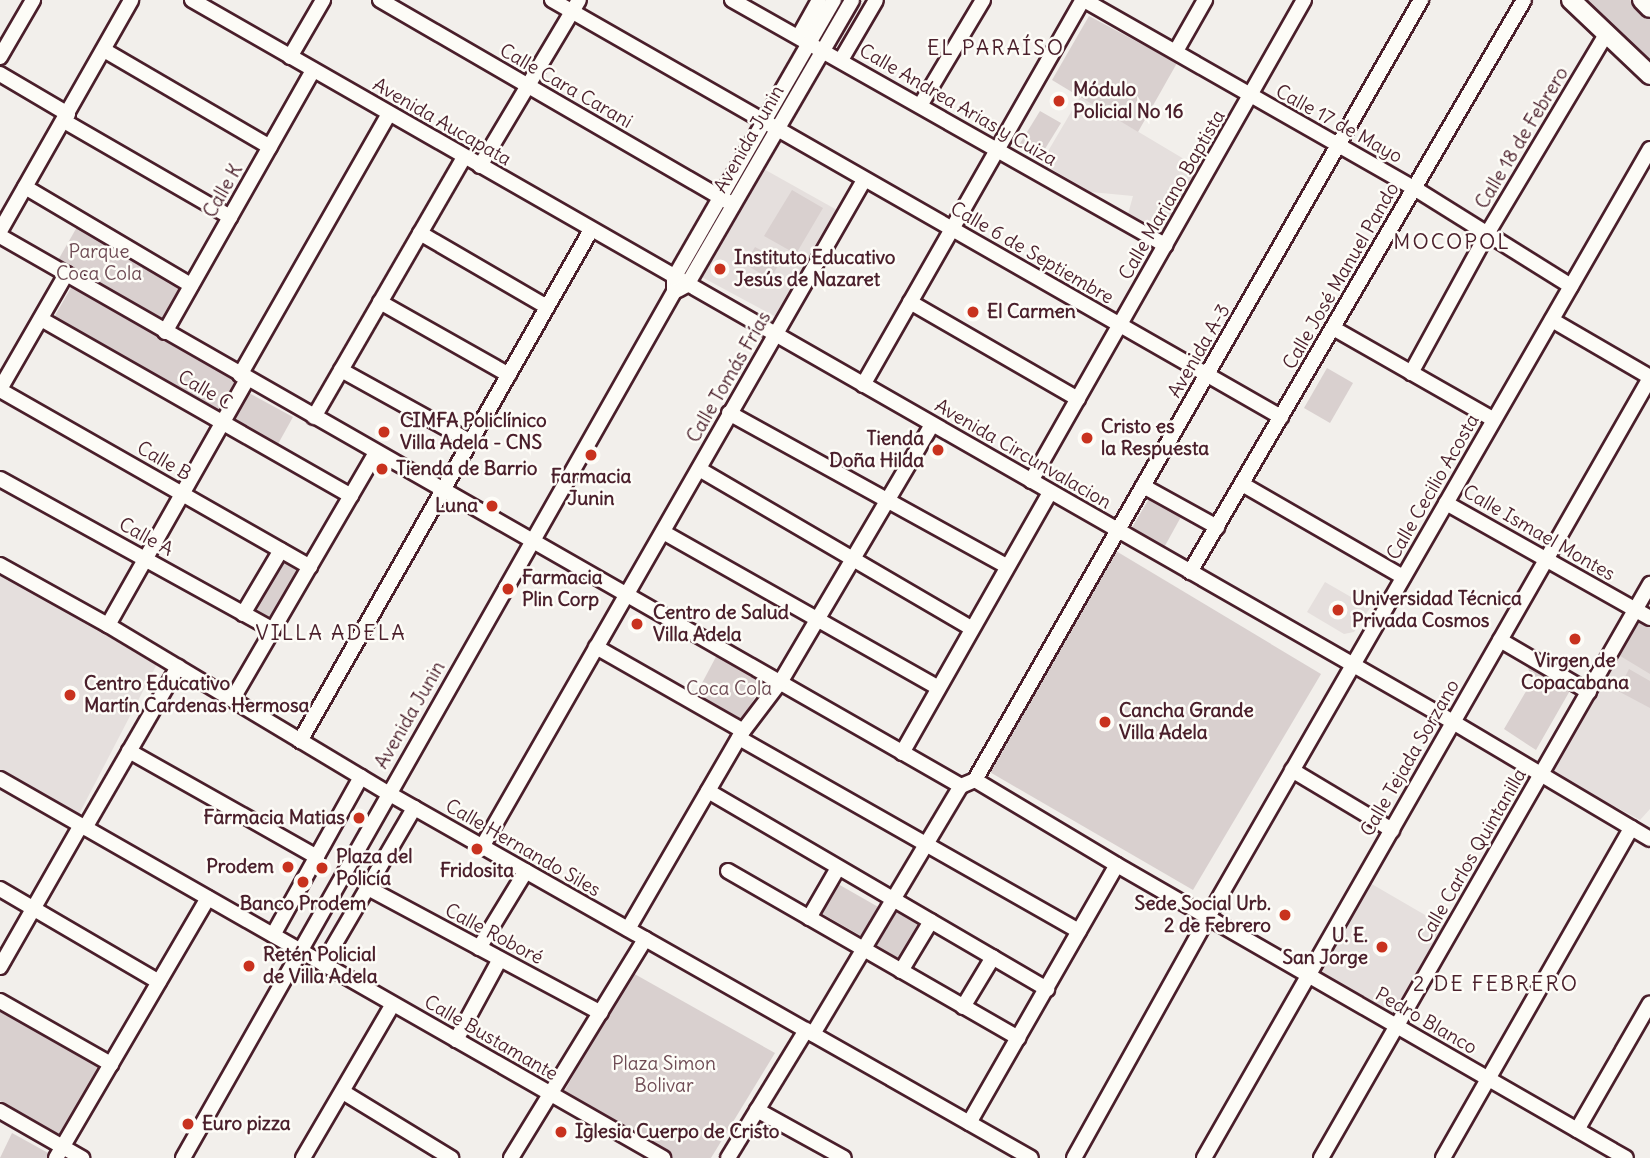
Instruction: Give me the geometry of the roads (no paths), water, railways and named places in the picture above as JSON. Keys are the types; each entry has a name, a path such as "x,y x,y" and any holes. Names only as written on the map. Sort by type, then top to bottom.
{"main road":[{"path":"1571,0 1650,75"},
{"path":"1642,0 1650,8"}],"street":[{"path":"0,57 33,0"},
{"path":"0,231 131,0"},
{"name":"Avenida Aucapata","path":"192,0 591,230 678,285"},
{"path":"290,57 323,0"},
{"name":"Calle Cara Carani","path":"380,0 733,205"},
{"name":"Calle 6 de Septiembre","path":"552,0 576,6 771,126 1281,417"},
{"name":"Calle Andrea Arias y Cuiza","path":"732,0 921,104 1165,245"},
{"path":"804,40 818,0"},
{"name":"Avenida Junin","path":"183,1158 678,285 733,205 771,126 804,40 834,0"},
{"name":"Avenida Junin","path":"678,285 719,196 824,50 852,0"},
{"path":"841,60 876,0"},
{"path":"921,104 983,0"},
{"path":"863,385 1083,0"},
{"name":"Calle 17 de Mayo","path":"1083,0 1414,188 1571,286"},
{"path":"1176,51 1205,0"},
{"name":"Calle Mariano Baptista","path":"1031,481 1304,0"},
{"name":"Avenida A-3","path":"975,780 1422,0"},
{"name":"Calle José Manuel Pando","path":"1190,572 1524,0"},
{"path":"481,166 576,6"},
{"name":"Calle 18 de Febrero","path":"1411,373 1488,234 1607,33"},
{"path":"104,50 270,147"},
{"name":"Calle K","path":"165,332 313,70"},
{"path":"0,74 230,217"},
{"path":"108,625 223,422 244,377 389,114"},
{"name":"Calle Cecilio Acosta","path":"1074,1158 1208,917 1650,149"},
{"path":"314,417 464,157"},
{"name":"Calle Tomás Frías","path":"482,847 864,180"},
{"path":"25,187 191,285"},
{"path":"300,741 591,230"},
{"path":"420,233 547,307"},
{"path":"0,236 961,786"},
{"path":"0,389 66,274"},
{"name":"Avenida Circunvalacion","path":"678,285 863,385 1644,832"},
{"path":"380,302 509,375"},
{"path":"910,302 1078,399"},
{"name":"Calle C","path":"41,319 351,496"},
{"path":"1552,320 1650,377"},
{"path":"1333,328 1493,421"},
{"path":"341,370 471,442"},
{"name":"Calle Tejada Sorzano","path":"1206,1157 1650,377"},
{"name":"Calle B","path":"0,389 310,566"},
{"path":"729,413 1006,566"},
{"path":"628,929 741,734 781,681 932,425"},
{"path":"233,700 376,453"},
{"path":"699,469 971,628"},
{"name":"Calle A","path":"0,479 273,631"},
{"path":"1242,484 1403,578"},
{"path":"1143,486 1217,527"},
{"path":"902,752 1049,492"},
{"name":"Calle Ismael Montes","path":"1446,503 1650,618"},
{"path":"663,532 937,687"},
{"path":"243,614 281,550"},
{"name":"Calle Hernando Siles","path":"0,565 108,625 414,808 1029,1158"},
{"name":"Calle Carlos Quintanilla","path":"1321,1158 1650,584"},
{"path":"1500,640 1589,692"},
{"path":"596,647 925,844 1079,931"},
{"path":"0,967 178,667"},
{"path":"129,751 317,857"},
{"path":"1292,770 1392,830"},
{"name":"Avenida Junin","path":"272,935 361,777"},
{"name":"Calle Bustamante","path":"0,779 663,1158"},
{"path":"728,1158 864,950 961,786 975,780"},
{"name":"Pedro Blanco","path":"975,780 1117,865 1626,1158"},
{"path":"708,791 1047,989"},
{"path":"323,964 414,808"},
{"path":"1443,1158 1488,1078 1644,832"},
{"path":"969,1123 1117,865"},
{"path":"809,918 838,868"},
{"path":"479,948 526,871"},
{"path":"728,871 1018,1038"},
{"name":"Calle Roboré","path":"369,888 601,1013"},
{"path":"0,889 159,982"},
{"path":"59,1152 208,898"},
{"path":"901,971 931,921"},
{"path":"511,1158 645,939"},
{"path":"963,1007 993,957"},
{"path":"456,1040 500,959"},
{"path":"0,1001 111,1064"},
{"path":"1577,1130 1650,1003"},
{"path":"303,1158 393,1004"},
{"path":"343,1092 452,1158"},
{"path":"757,1110 835,1156"},
{"path":"0,1111 59,1152 82,1158"}],"place":[{"name":"Módulo Policial No 16","path":"1059,101"},
{"name":"Instituto Educativo Jesús de Nazaret","path":"720,269"},
{"name":"El Carmen","path":"973,312"},
{"name":"CIMFA Policlínico Villa Adela - CNS","path":"384,432"},
{"name":"Cristo es la Respuesta","path":"1087,438"},
{"name":"Tienda Doña Hilda","path":"938,450"},
{"name":"Farmacia Junin","path":"591,455"},
{"name":"Tienda de Barrio","path":"382,469"},
{"name":"Luna","path":"492,506"},
{"name":"Farmacia Plin Corp","path":"508,589"},
{"name":"Universidad Técnica Privada Cosmos","path":"1338,610"},
{"name":"Centro de Salud Villa Adela","path":"637,624"},
{"name":"Virgen de Copacabana","path":"1575,639"},
{"name":"Centro Educativo Martín Cardenas Hermosa","path":"70,695"},
{"name":"Cancha Grande Villa Adela","path":"1105,722"},
{"name":"Farmacia Matias","path":"359,818"},
{"name":"Fridosita","path":"477,849"},
{"name":"Prodem","path":"288,867"},
{"name":"Plaza del Policía","path":"322,868"},
{"name":"Banco Prodem","path":"303,882"},
{"name":"Sede Social Urb. 2 de Febrero","path":"1285,915"},
{"name":"U. E. San Jorge","path":"1382,947"},
{"name":"Retén Policial de Villa Adela","path":"249,966"},
{"name":"Euro pizza","path":"188,1124"},
{"name":"Iglesia Cuerpo de Cristo","path":"561,1132"}],"district":[{"name":"EL PARAÍSO","path":"996,48"},
{"name":"MOCOPOL","path":"1452,242"},
{"name":"VILLA ADELA","path":"331,633"},
{"name":"2 DE FEBRERO","path":"1496,984"}],"park label":[{"name":"Parque Coca Cola","path":"99,263"},
{"name":"Coca Cola","path":"729,689"},
{"name":"Plaza Simon Bolivar","path":"664,1075"}]}
